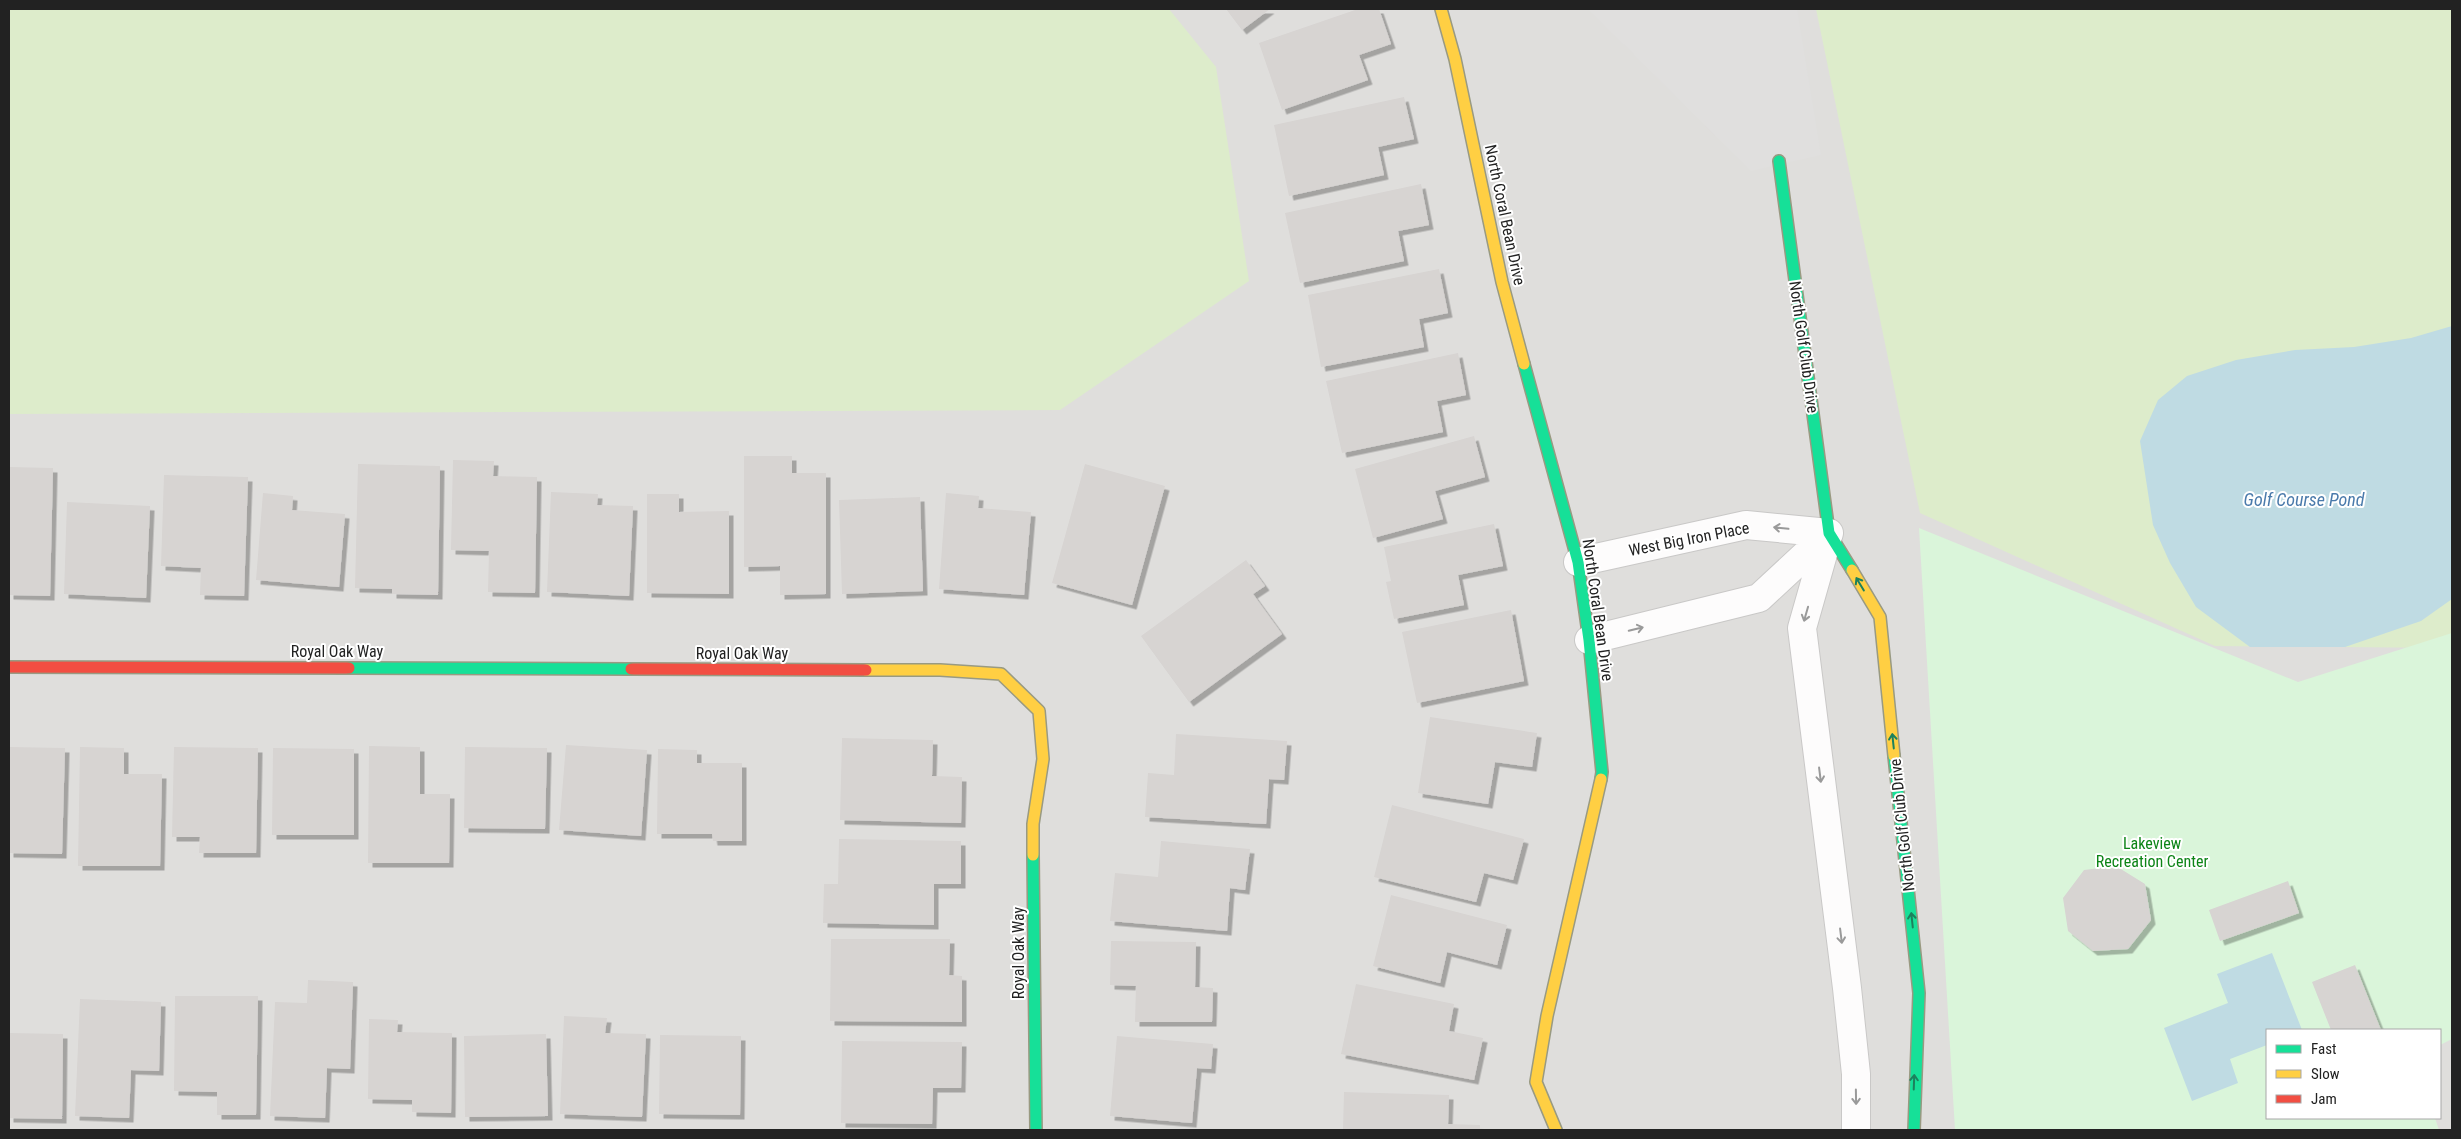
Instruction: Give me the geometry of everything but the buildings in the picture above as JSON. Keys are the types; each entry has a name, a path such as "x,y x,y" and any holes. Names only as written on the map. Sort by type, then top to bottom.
{"street":[{"name":"North Coral Bean Drive","path":"1441,9 1455,59 1502,282 1578,562 1589,640 1602,772 1585,855 1547,1016 1536,1082 1556,1130"},
{"name":"North Golf Club Drive","path":"1779,161 1829,533 1802,628 1847,988 1856,1074 1856,1130"},
{"name":"West Big Iron Place","path":"1578,562 1746,524 1829,533"},
{"name":"North Golf Club Drive","path":"1829,533 1880,617 1919,993 1914,1130"},
{"path":"1589,640 1759,598 1829,533"},
{"name":"Royal Oak Way","path":"9,667 940,670 1001,674 1039,711 1043,759 1033,824 1036,1130"}],"shaded area":[{"path":"9,9 2452,9 2452,1130 9,1130"},
{"path":"1588,9 1797,9 1821,155 1751,171"}],"green space":[{"path":"9,9 1169,9 1216,67 1249,281 1060,410 9,414"},
{"path":"1816,9 2452,9 2452,646 2447,648 2215,646 1920,513"},
{"name":"Lakeview Recreation Center","path":"1919,528 2298,682 2452,633 2452,1039 2441,1044 2441,1029 2266,1029 2266,1119 2435,1119 2439,1130 1955,1130"}],"water":[{"name":"Golf Course Pond","path":"2452,326 2452,599 2421,621 2345,647 2250,647 2196,607 2170,563 2153,525 2140,441 2158,400 2187,376 2236,360 2295,350 2354,347 2411,338"},
{"path":"2272,953 2302,1029 2266,1029 2266,1045 2230,1059 2238,1083 2192,1101 2164,1028 2228,1003 2217,974"}],"traffic: fast":[{"path":"1779,161 1829,533 1852,570"},
{"path":"1524,364 1578,562 1589,640 1602,772 1601,779"},
{"path":"349,668 631,669"},
{"path":"1894,756 1919,993 1914,1130"},
{"path":"1033,855 1036,1130"}],"traffic: slow":[{"path":"1441,9 1455,59 1502,282 1524,364"},
{"path":"1852,570 1880,617 1894,756"},
{"path":"866,670 940,670 1001,674 1039,711 1043,759 1033,824 1033,855"},
{"path":"1556,1130 1536,1082 1547,1016 1601,779"}],"traffic: jam":[{"path":"9,667 349,668"},
{"path":"631,669 866,670"}]}
